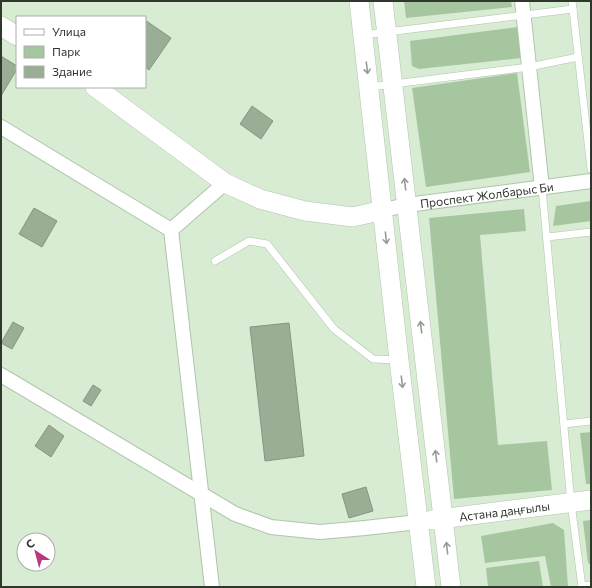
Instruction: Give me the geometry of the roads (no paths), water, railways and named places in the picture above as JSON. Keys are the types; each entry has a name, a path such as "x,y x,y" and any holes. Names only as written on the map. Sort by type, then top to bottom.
{"main road":[{"path":"360,1 399,360 426,587"},
{"path":"384,1 451,587"},
{"path":"1,26 16,35"},
{"path":"96,88 225,182 260,199 305,211 353,217 383,210"},
{"name":"Астана даңғылы","path":"418,522 591,500"}],"street":[{"path":"522,1 542,188"},
{"path":"1,127 171,230"},
{"name":"Проспект Жолбарыс Би","path":"383,210 407,205 591,181"},
{"path":"171,230 225,182"},
{"path":"171,230 212,587"},
{"path":"1,375 202,495 236,514 271,527 320,532 418,522"}],"lane":[{"path":"572,1 590,144 591,169"},
{"path":"363,35 573,9"},
{"path":"369,88 529,67 578,57"},
{"path":"542,188 571,503 582,586 591,585"},
{"path":"547,237 591,232"},
{"path":"215,261 249,241 267,244 334,329 373,359 399,360"},
{"path":"564,424 591,421"}]}
